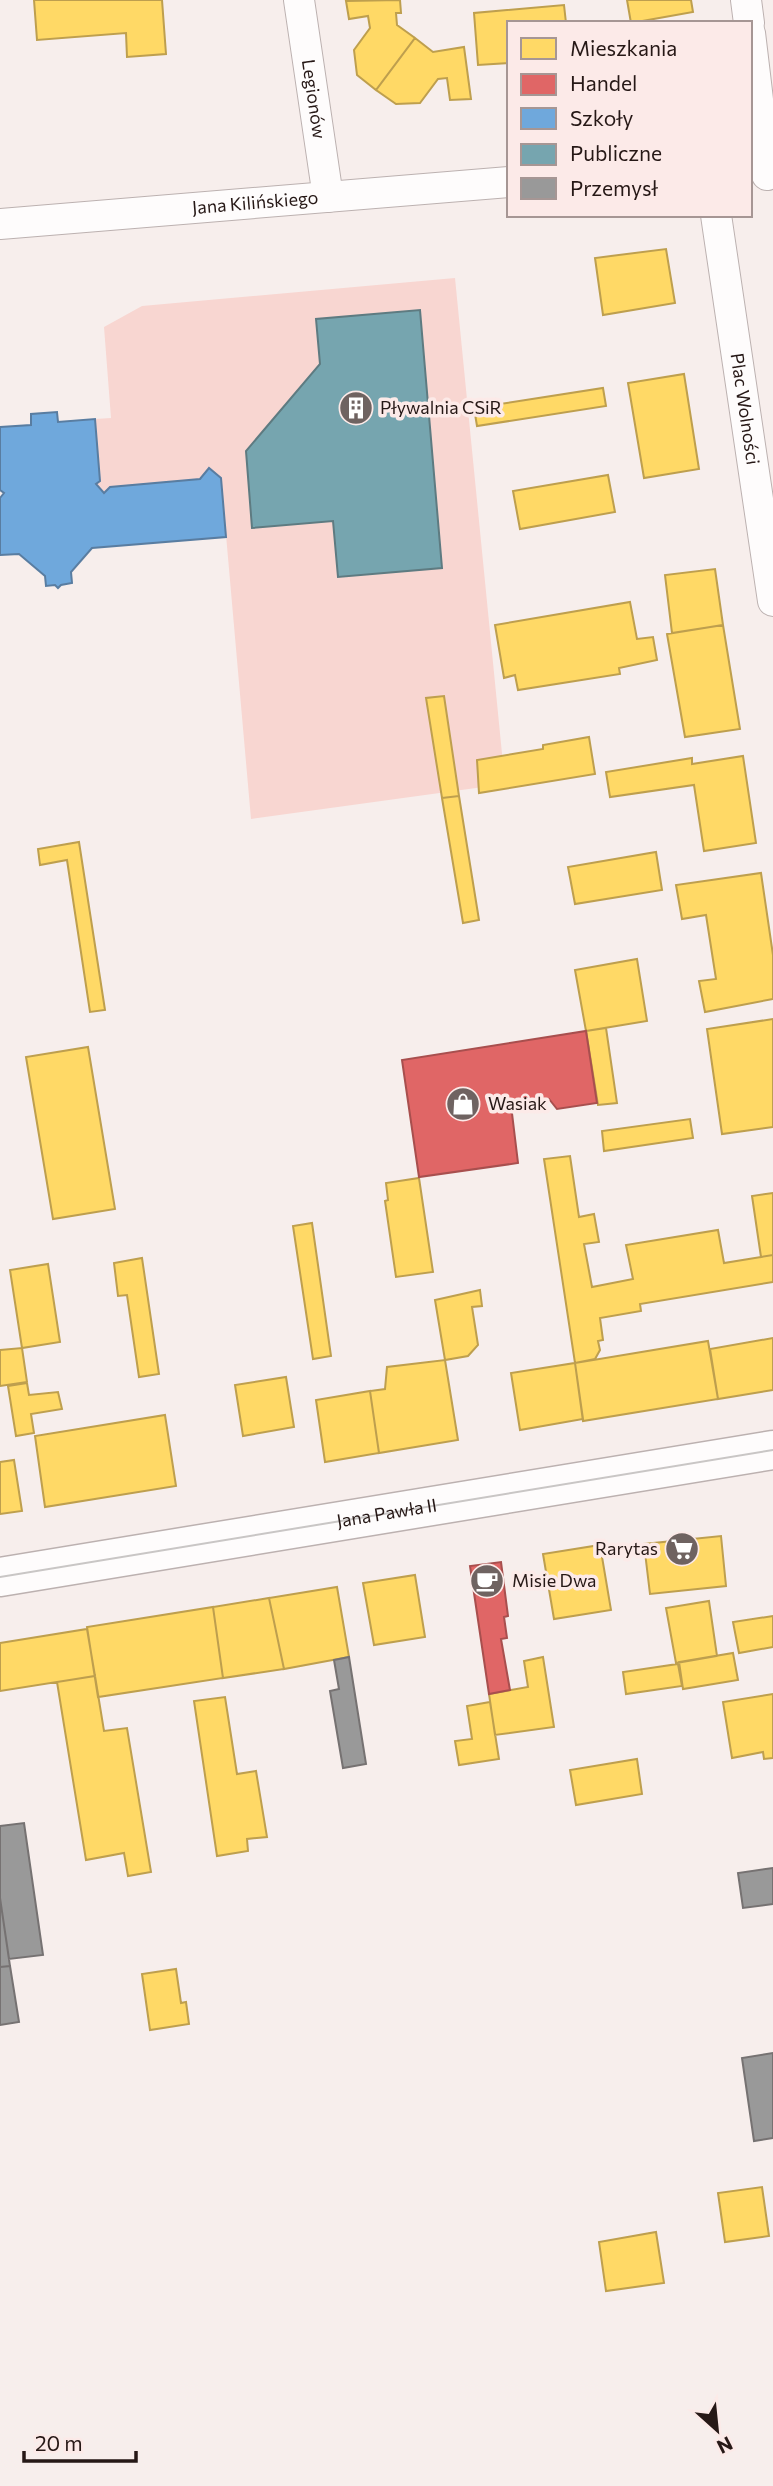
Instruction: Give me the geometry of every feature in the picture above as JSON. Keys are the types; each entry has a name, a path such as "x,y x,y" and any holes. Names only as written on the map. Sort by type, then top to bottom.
{"main road":[{"name":"Jana Pawła II","path":"0,1577 773,1450"}],"street":[{"name":"Legionów","path":"299,0 328,197"},
{"path":"746,0 749,21"},
{"path":"752,55 763,175"},
{"name":"Jana Kilińskiego","path":"0,224 507,182"},
{"name":"Plac Wolności","path":"716,217 773,601"}],"shaded area":[{"path":"455,278 505,784 251,819 221,478 209,468 200,479 110,487 104,493 96,484 100,480 95,419 111,418 104,327 142,306"}],"building: Mieszkania":[{"path":"34,0 162,0 166,54 127,57 126,33 37,40"},
{"path":"400,0 401,13 396,13 397,25 415,38 376,90 357,75 354,50 370,28 368,16 349,19 346,1"},
{"path":"627,0 691,0 693,12 631,21"},
{"path":"564,5 566,21 507,21 507,63 478,65 474,13"},
{"path":"415,38 433,52 464,47 471,99 450,100 447,78 438,79 420,103 396,104 376,90"},
{"path":"666,249 675,303 603,315 595,258"},
{"path":"684,374 699,469 644,478 628,383"},
{"path":"603,388 606,406 477,426 474,408"},
{"path":"608,475 615,512 520,529 513,491"},
{"path":"715,569 723,625 672,633 665,575"},
{"path":"630,602 637,639 653,637 657,660 619,668 620,674 518,690 515,675 504,678 495,625"},
{"path":"723,625 740,729 685,737 667,634"},
{"path":"444,696 459,796 442,798 426,698"},
{"path":"589,737 595,774 479,793 477,760 543,749 543,745"},
{"path":"743,756 756,843 704,851 694,785 610,797 606,772 692,758 692,764"},
{"path":"459,796 479,920 463,923 442,798"},
{"path":"79,842 105,1010 90,1012 67,860 40,865 38,849"},
{"path":"656,852 662,890 575,904 568,867"},
{"path":"761,873 773,955 773,999 705,1012 699,981 716,979 706,915 682,919 676,885"},
{"path":"637,959 647,1021 586,1031 575,970"},
{"path":"773,1019 773,1127 722,1134 707,1029"},
{"path":"606,1028 617,1103 598,1105 586,1031"},
{"path":"88,1047 115,1209 53,1219 26,1057"},
{"path":"690,1119 693,1138 604,1151 602,1131"},
{"path":"570,1156 579,1217 594,1214 599,1242 584,1244 592,1287 633,1279 626,1245 718,1230 724,1263 773,1255 773,1282 640,1304 641,1311 600,1318 603,1340 598,1341 600,1350 595,1359 575,1363 544,1159"},
{"path":"419,1178 433,1272 396,1277 385,1201 388,1200 386,1183"},
{"path":"773,1193 773,1255 761,1257 752,1196"},
{"path":"312,1223 331,1356 313,1359 293,1226"},
{"path":"142,1258 159,1374 139,1377 127,1295 118,1296 114,1263"},
{"path":"48,1264 60,1342 22,1348 10,1270"},
{"path":"480,1290 482,1306 472,1307 478,1345 468,1356 445,1360 435,1300"},
{"path":"773,1338 773,1390 718,1399 710,1349"},
{"path":"708,1341 718,1399 583,1421 575,1363"},
{"path":"22,1348 27,1382 0,1386 0,1350"},
{"path":"445,1360 458,1440 379,1453 370,1391 385,1389 387,1367"},
{"path":"575,1363 583,1419 520,1430 511,1373"},
{"path":"286,1377 294,1427 243,1436 235,1385"},
{"path":"27,1383 29,1395 58,1392 62,1409 31,1414 34,1433 16,1436 8,1386"},
{"path":"370,1391 379,1453 325,1462 316,1400"},
{"path":"165,1415 176,1486 45,1507 35,1436"},
{"path":"14,1460 22,1511 0,1514 0,1462"},
{"path":"721,1536 726,1586 650,1594 644,1544"},
{"path":"600,1545 611,1610 554,1619 543,1554"},
{"path":"415,1575 425,1637 374,1645 363,1583"},
{"path":"337,1587 349,1657 284,1669 269,1598"},
{"path":"269,1598 284,1669 223,1678 213,1607"},
{"path":"709,1601 717,1656 676,1663 666,1608"},
{"path":"213,1607 223,1678 98,1697 87,1627"},
{"path":"773,1616 773,1647 739,1653 733,1622"},
{"path":"87,1629 95,1676 0,1691 0,1643"},
{"path":"733,1653 738,1680 683,1689 679,1662"},
{"path":"543,1657 554,1727 495,1735 489,1694 528,1687 524,1661"},
{"path":"678,1664 682,1686 626,1694 623,1672"},
{"path":"95,1676 104,1731 127,1728 151,1872 128,1876 124,1853 86,1860 57,1682"},
{"path":"773,1694 773,1758 764,1759 763,1752 732,1758 723,1702"},
{"path":"225,1697 237,1774 256,1771 267,1837 247,1839 248,1851 217,1856 194,1701"},
{"path":"490,1702 499,1759 459,1765 455,1741 472,1739 467,1706"},
{"path":"637,1759 642,1794 576,1805 570,1770"},
{"path":"176,1969 181,2003 186,2002 189,2024 150,2030 142,1974"},
{"path":"762,2187 769,2236 725,2242 718,2193"},
{"path":"656,2232 664,2283 606,2291 599,2242"}],"building: Handel":[{"name":"Wasiak","path":"586,1031 597,1103 557,1109 549,1099 511,1105 518,1163 419,1177 402,1060"},
{"path":"501,1562 508,1616 504,1617 507,1638 501,1639 510,1690 489,1694 470,1566"}],"building: Szkoły":[{"path":"57,412 58,422 95,419 100,481 96,484 104,493 110,487 200,479 209,468 221,478 226,537 92,548 71,572 72,583 58,588 55,585 46,586 45,576 19,554 0,555 0,498 4,493 0,490 0,427 31,425 31,414"}],"building: Publiczne":[{"name":"Pływalnia CSiR","path":"420,310 442,568 338,577 333,521 252,528 246,451 320,364 316,319"}],"building: Przemysł":[{"path":"349,1657 366,1764 343,1768 330,1691 339,1689 334,1660"},
{"path":"24,1823 43,1955 9,1959 0,1898 0,1826"},
{"path":"773,1868 773,1904 743,1908 738,1873"},
{"path":"0,1898 10,1966 0,1967"},
{"path":"10,1966 19,2022 0,2025 0,1967"},
{"path":"773,2053 773,2138 754,2141 742,2058"}],"tram line":[{"path":"0,1577 773,1450"}],"place":[{"name":"Pływalnia CSiR","path":"356,408"},
{"name":"Wasiak","path":"463,1104"},
{"name":"Rarytas","path":"682,1549"},
{"name":"Misie Dwa","path":"487,1581"}]}
